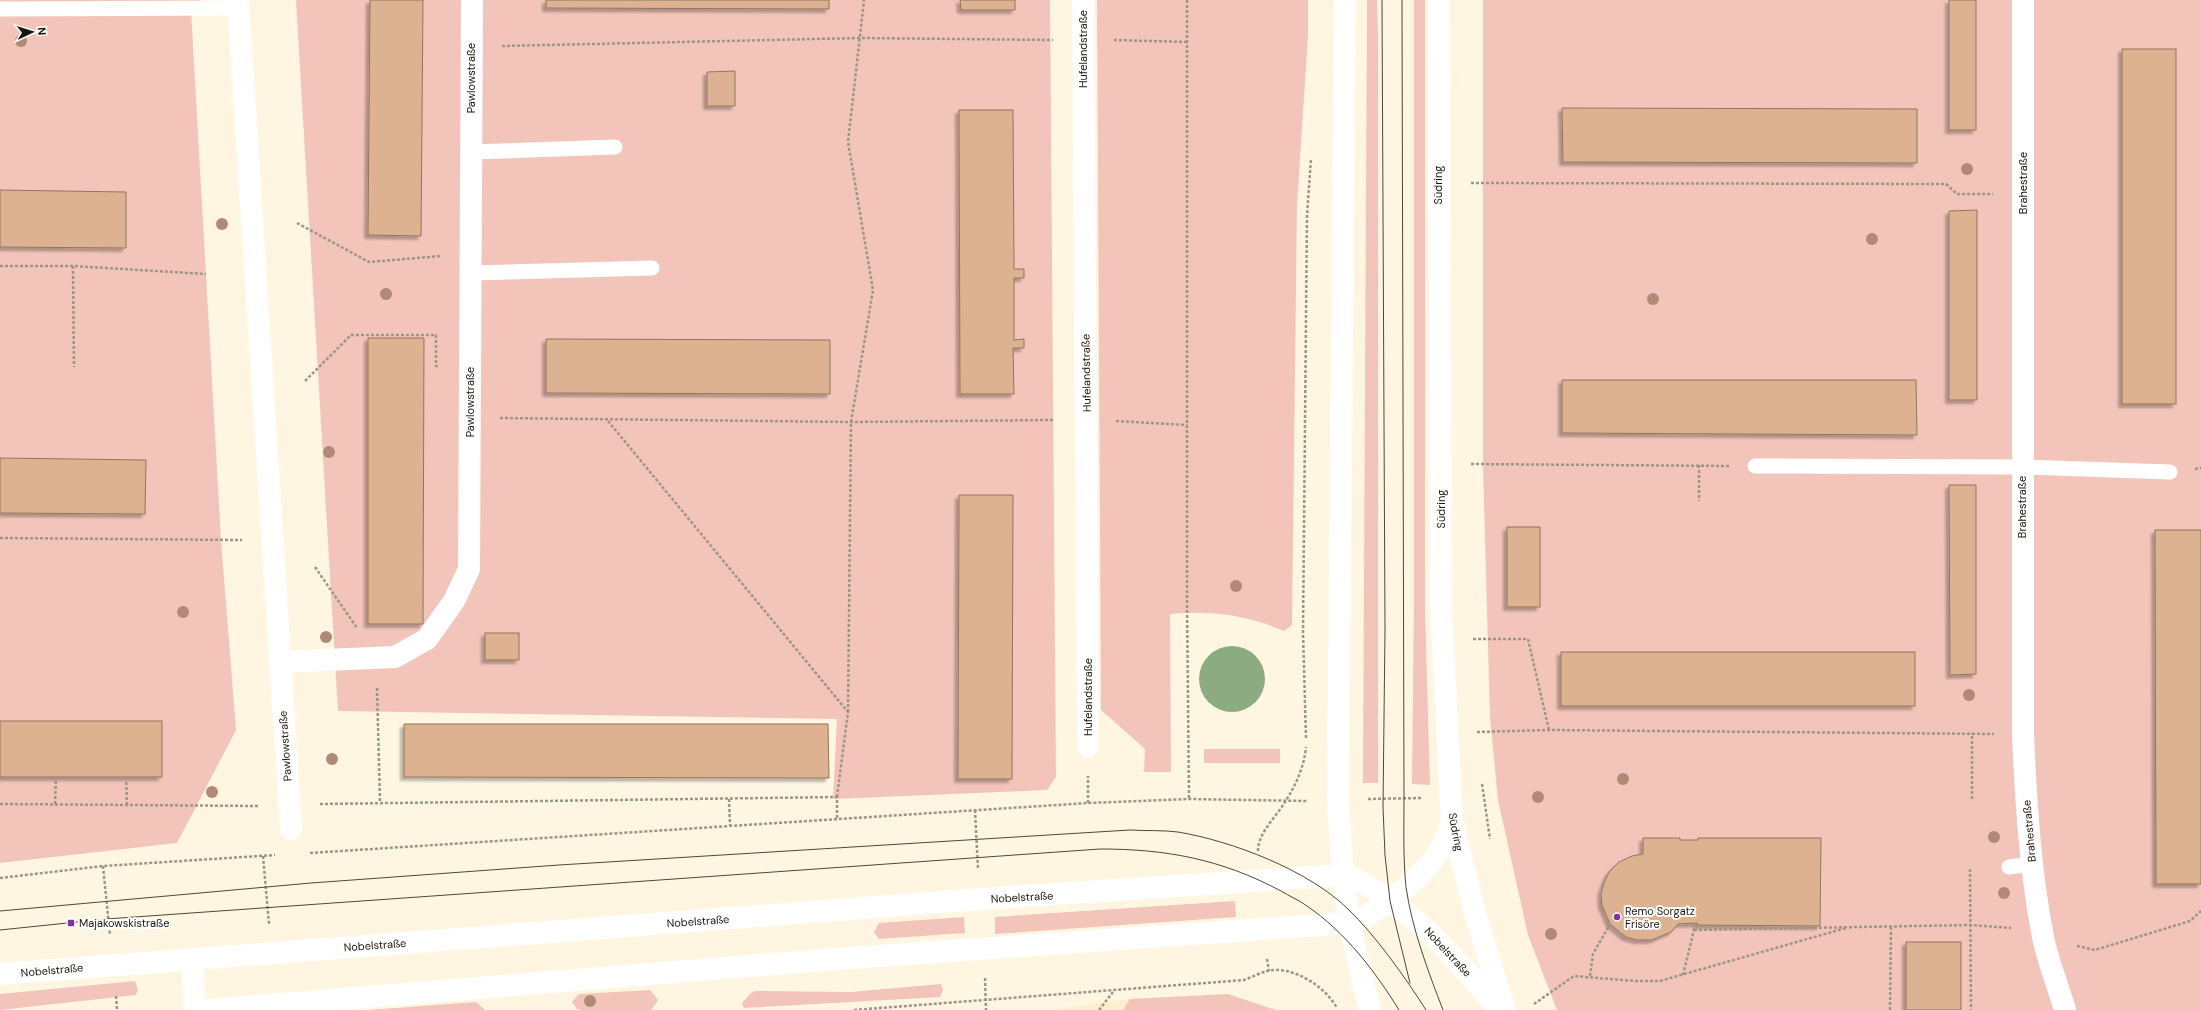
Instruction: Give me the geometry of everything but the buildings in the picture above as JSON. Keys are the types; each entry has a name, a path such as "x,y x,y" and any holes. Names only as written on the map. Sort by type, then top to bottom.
{"main road":[{"name":"Pawlowstraße","path":"279,662 395,657 427,639 454,601 469,569 472,0"},
{"name":"Hufelandstraße","path":"1083,0 1088,746"},
{"path":"1346,0 1338,800 1343,875 1349,924 1370,1010"},
{"name":"Südring","path":"1439,0 1441,606 1452,820 1476,917 1505,1010"},
{"name":"Brahestraße","path":"2023,0 2023,734 2027,825 2032,864 2044,939 2065,1010"},
{"name":"Pawlowstraße","path":"238,4 279,662 291,830"},
{"path":"207,1010 835,959 1349,924 1375,912 1390,901 1434,860 1446,839 1452,820"},
{"name":"Nobelstraße","path":"0,974 980,899 1343,875 1369,885 1412,916 1447,950 1500,1010"},
{"path":"193,959 194,1010"}],"lane":[{"path":"0,9 238,4"},
{"path":"471,152 615,147"},
{"path":"471,263 652,268"},
{"path":"1755,466 2022,467 2170,472"},
{"path":"2009,867 2032,864"}],"path":[{"path":"837,818 837,797 848,712 851,422 873,290 848,142 864,0"},
{"path":"1187,0 1189,799"},
{"path":"472,46 860,38 1187,42"},
{"path":"1286,801 1304,766 1306,746 1304,608 1308,215 1312,153"},
{"path":"1471,175 1471,191"},
{"path":"1471,183 1946,184 1957,194 2023,195"},
{"path":"297,223 369,262 471,263"},
{"path":"0,266 73,266 206,274"},
{"path":"73,266 74,366"},
{"path":"304,381 351,335 436,335 436,366 470,366"},
{"path":"470,418 851,422 1087,420 1187,425"},
{"path":"608,420 848,712"},
{"path":"1468,472 1468,464 1755,466"},
{"path":"1699,465 1699,501"},
{"path":"0,538 272,539"},
{"path":"315,567 358,629 364,631"},
{"path":"1473,631 1474,647"},
{"path":"1473,639 1528,639 1549,730"},
{"path":"377,658 380,802"},
{"path":"1476,724 1477,739"},
{"path":"1476,732 1549,730 2023,734"},
{"path":"1972,733 1972,799"},
{"path":"55,804 56,777"},
{"path":"126,777 127,805"},
{"path":"1482,782 1490,843"},
{"path":"308,853 837,818 1189,799 1286,801 1484,796"},
{"path":"0,804 240,806 380,802 837,797"},
{"path":"729,799 730,825"},
{"path":"0,878 103,866 278,855"},
{"path":"1970,869 1971,1010"},
{"path":"1683,976 1694,930 1693,923"},
{"path":"1590,976 1593,954 1610,924"},
{"path":"1890,1010 1891,926"},
{"path":"1535,1004 1574,976 1590,976 1635,982 1660,982 1850,927 1694,930"},
{"path":"854,1010 1244,980 1269,971 1283,972 1308,979 1324,990 1338,1010"},
{"path":"1099,1010 1114,991"},
{"path":"1532,997 1538,1010"},
{"path":"986,1001 986,1010"}],"shaded area":[{"path":"0,0 201,0 191,10 221,540 236,730 177,843 0,863"},
{"path":"296,0 1050,0 1056,777 1047,790 833,799 837,719 338,711"},
{"path":"1097,0 1308,0 1308,35 1297,205 1292,625 1284,631 1256,621 1228,615 1214,613 1170,614 1171,772 1144,772 1145,749 1101,710"},
{"path":"1367,0 1377,0 1378,37 1378,783 1363,783"},
{"path":"1414,0 1425,0 1425,609 1430,785 1412,784 1414,601"},
{"path":"1483,0 2201,0 2201,1010 1557,1010 1528,935 1498,800 1490,717 1483,465"},
{"path":"1226,646 1238,646 1250,651 1260,661 1265,673 1263,692 1250,707 1238,712 1226,712 1214,707 1204,697 1199,685 1199,673 1204,661 1214,651"},
{"path":"1204,749 1280,749 1280,763 1204,763"},
{"path":"1235,901 1236,917 995,934 995,917"},
{"path":"964,917 965,933 879,939 874,932 879,923"},
{"path":"135,981 138,990 136,995 0,1010 0,994"},
{"path":"941,984 943,990 940,997 744,1008 742,1003 755,991 851,992"},
{"path":"650,990 658,1000 651,1010 582,1010 577,1009 572,1002 579,994"},
{"path":"1228,994 1276,1010 1047,1010 1130,999"},
{"path":"1228,994 1276,1010 1123,1010 1130,999"},
{"path":"476,1002 485,1010 368,1010"}],"tram line":[{"path":"1382,0 1385,629 1383,807 1385,855 1390,901 1410,983"},
{"path":"1402,0 1404,865 1406,887 1416,934 1443,1010"},
{"path":"0,911 311,883 559,865 1130,830 1172,831 1222,842 1268,859 1291,870 1331,895 1359,920 1379,944 1426,1010"},
{"path":"0,930 106,919 1100,849 1124,849 1170,854 1215,864 1259,880 1301,902 1321,916 1358,953 1380,981 1399,1010"}],"place":[{"name":"Remo Sorgatz Frisöre","path":"1617,917"},
{"name":"Majakowskistraße","path":"71,923"}]}
